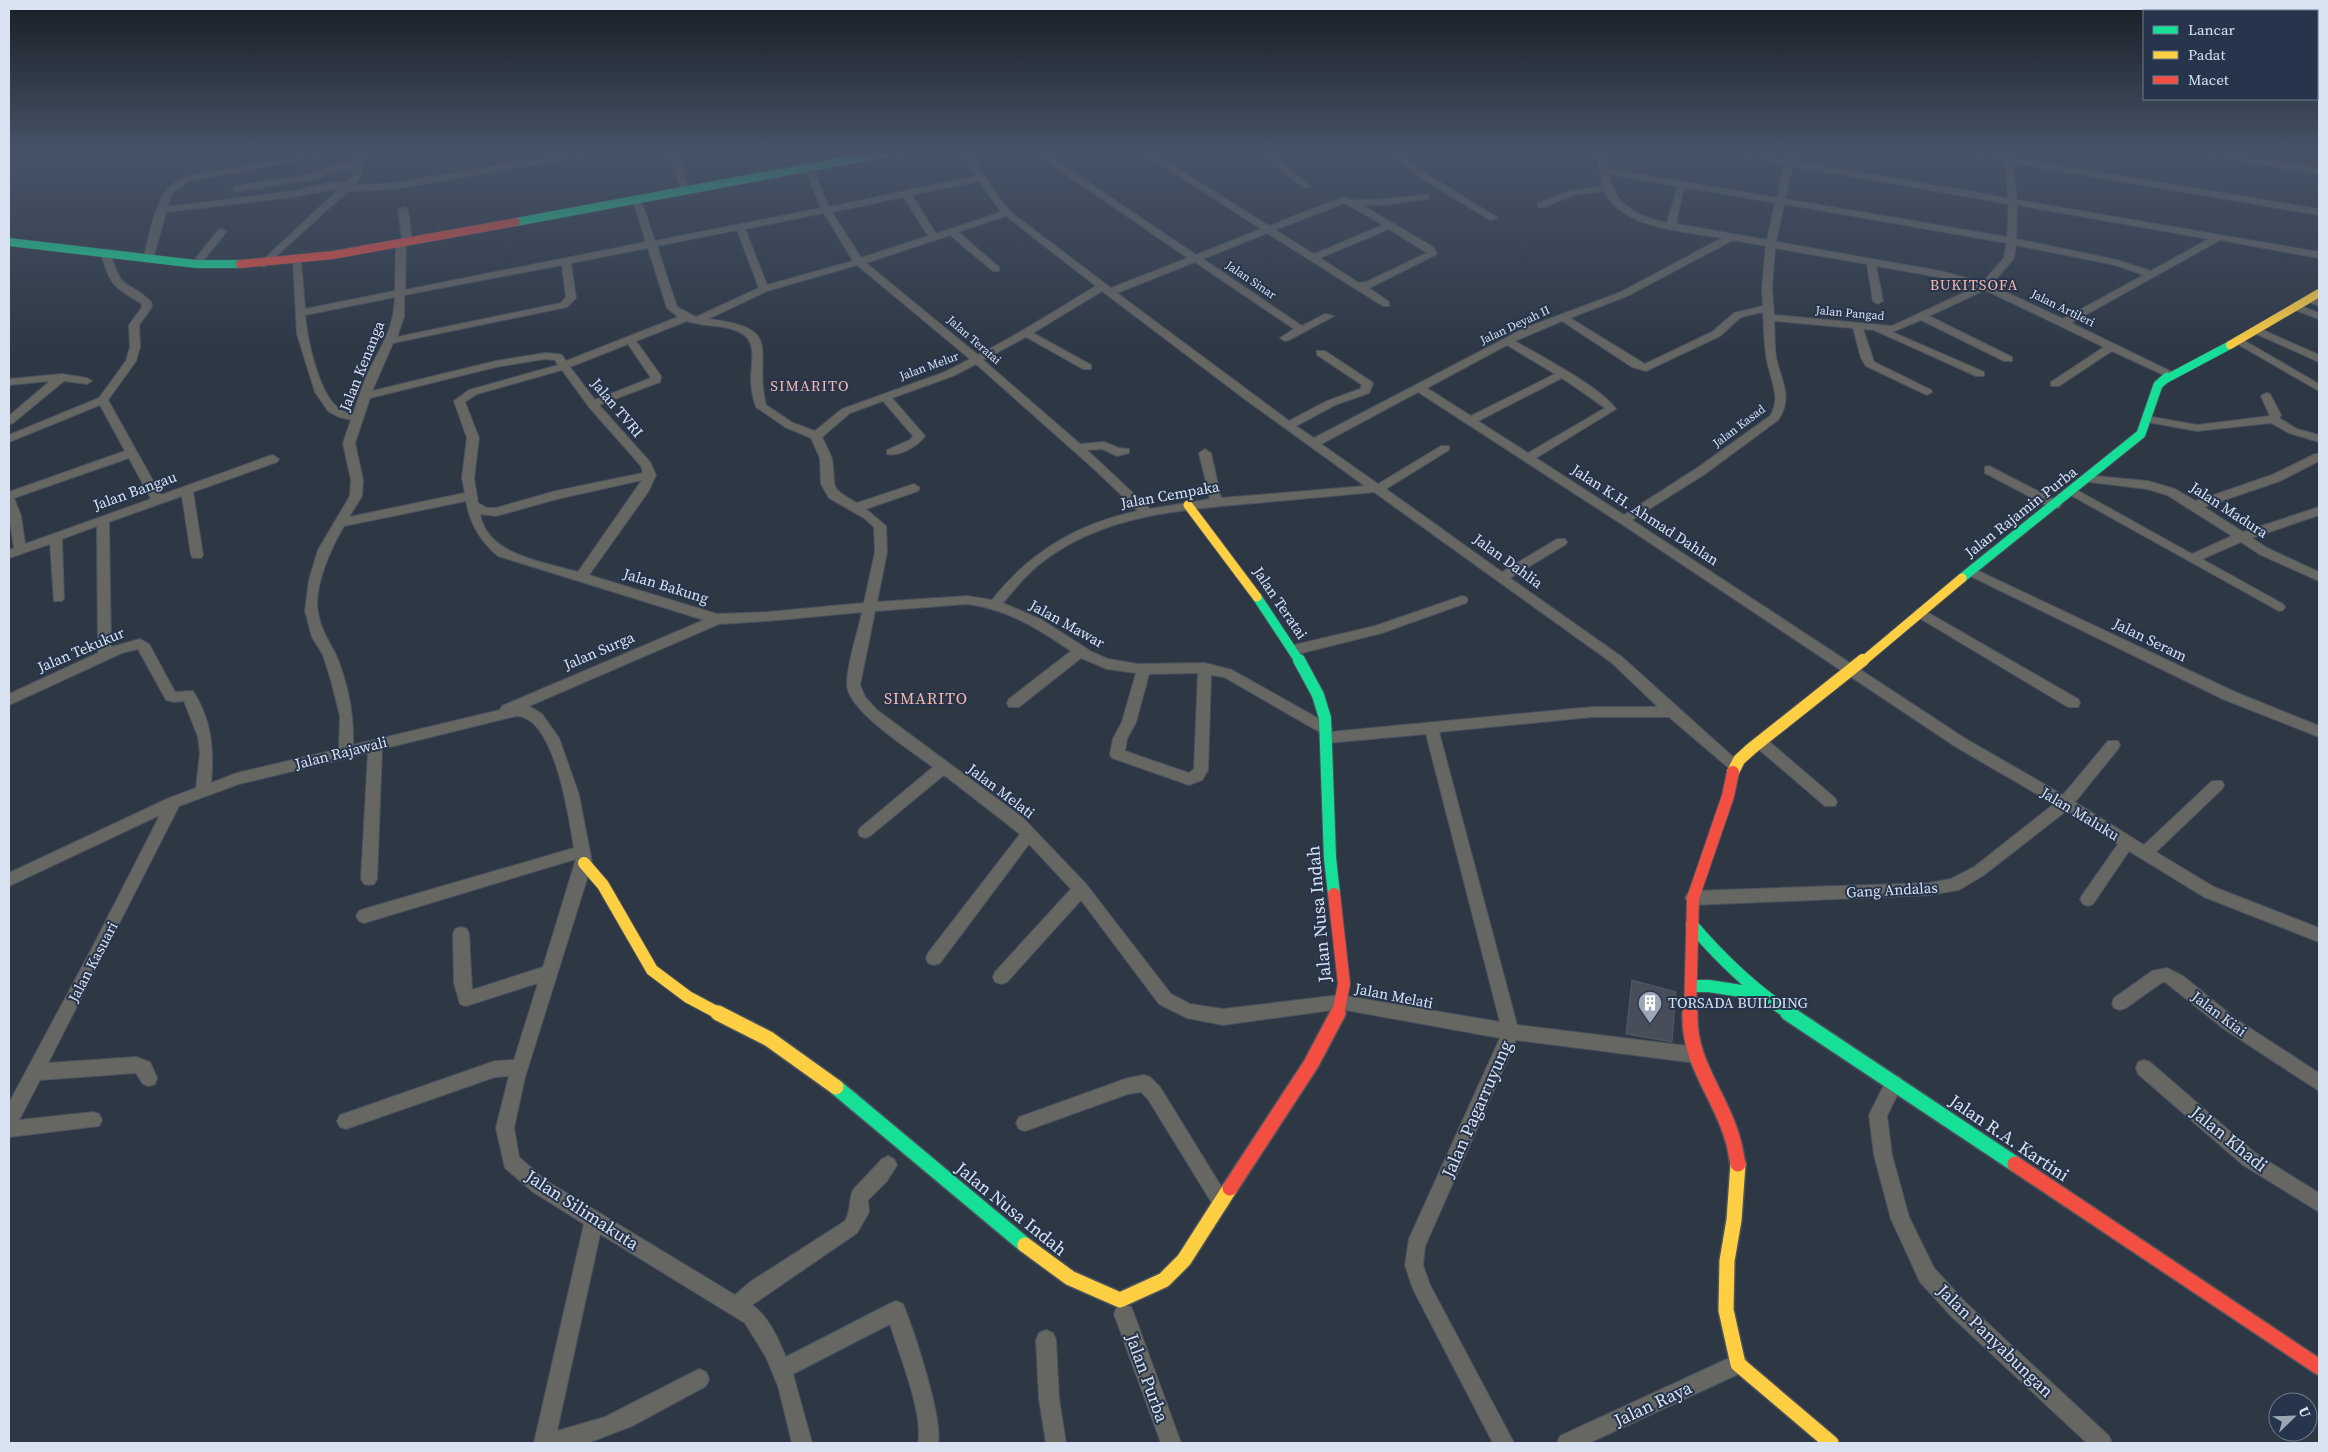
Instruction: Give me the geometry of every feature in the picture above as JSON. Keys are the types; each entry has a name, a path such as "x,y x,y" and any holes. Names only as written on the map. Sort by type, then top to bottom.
{"main road":[{"path":"9,242 196,264 264,264 296,261 533,219"},
{"name":"Jalan Rajamin Purba","path":"1736,765 1760,742 1854,670 1970,571 2129,445 2140,434 2158,385 2170,375 2296,307 2314,301 2319,293"},
{"name":"Jalan Teratai","path":"1188,505 1238,570 1294,650 1318,694 1326,734"},
{"name":"Jalan Nusa Indah","path":"584,857 652,970 688,997 769,1038 825,1078 899,1142 978,1202 1045,1263 1098,1293 1120,1300 1164,1280 1184,1260 1311,1064 1337,1018 1344,984 1330,858 1326,734"},
{"path":"1736,765 1728,796 1693,898 1689,1033 1696,1055 1732,1136 1738,1160 1734,1220 1727,1261 1726,1310 1738,1364 1831,1443"},
{"name":"Jalan R.A. Kartini","path":"1692,925 1722,960 1760,994 2319,1367"},
{"path":"1691,986 1710,986 1760,994"}],"street":[{"path":"148,259 159,219"},
{"path":"264,264 312,219"},
{"name":"Jalan Kenanga","path":"346,752 347,716 339,684 329,655 318,637 311,611 315,580 324,550 356,496 357,480 349,443 372,375 390,341 399,317 404,242 403,219"},
{"path":"643,219 672,308 690,320 741,327 750,333 758,346 756,381 762,407 789,425 816,436"},
{"path":"300,313 782,219"},
{"name":"Jalan Teratai","path":"832,219 859,262 930,319 1077,448 1147,513"},
{"path":"922,219 933,237"},
{"name":"Jalan TVRI","path":"650,475 646,465 593,404 564,366 629,339 690,320 764,289 859,262 989,219"},
{"name":"Jalan Dahlia","path":"1015,219 1250,398 1617,660 1672,712 1736,765"},
{"name":"Jalan Sinar","path":"1137,219 1302,330"},
{"path":"1251,219 1357,286 1362,286 1432,254 1430,248 1379,219"},
{"name":"Jalan Melur","path":"816,436 846,411 949,374 977,361 1024,332 1107,289 1195,258 1294,219"},
{"name":"Jalan Artileri","path":"1645,219 1671,226 1771,245 1940,274 1985,286 2170,375"},
{"path":"1671,226 1673,219"},
{"name":"Jalan Kasad","path":"1624,520 1701,471 1774,418 1780,409 1781,396 1771,356 1769,313 1771,245 1776,219"},
{"path":"1883,219 2012,241 2117,263 2152,274"},
{"name":"Jalan Pangad","path":"1769,313 1857,326 1892,329 1985,286 2010,258 2013,219"},
{"path":"2111,219 2319,255"},
{"path":"1313,258 1390,225"},
{"path":"740,227 764,289"},
{"path":"196,264 222,231"},
{"path":"951,231 996,269"},
{"name":"Jalan Deyah II","path":"1314,443 1507,341 1562,317 1638,288 1731,237"},
{"path":"2063,322 2218,237"},
{"path":"9,439 80,411 102,400 131,361 135,347 134,325 147,307 146,302 130,294 112,276 106,254"},
{"path":"390,341 564,305 571,298 566,260"},
{"path":"296,261 302,334 325,402 338,413 358,418"},
{"path":"1871,262 1878,301"},
{"path":"1362,286 1386,304"},
{"path":"2296,307 2319,316"},
{"path":"1562,317 1636,365 1646,368 1716,334 1738,316 1769,313"},
{"path":"1920,315 2008,359"},
{"path":"1285,338 1329,316"},
{"path":"1857,326 1866,358 1870,364 1927,392"},
{"path":"1874,328 1980,374"},
{"path":"2256,330 2319,359"},
{"path":"1024,332 1087,367"},
{"path":"593,404 656,380 656,376 629,339"},
{"path":"2238,340 2319,388"},
{"path":"1507,341 1562,374 1607,404 1611,409 1528,458"},
{"path":"2055,384 2112,346"},
{"path":"1290,425 1331,404 1359,394 1365,390 1368,384 1321,353"},
{"path":"365,396 491,366 538,358 554,356 564,366 473,392 460,400 459,404 473,438 468,478 475,519"},
{"path":"1470,421 1562,374"},
{"path":"9,421 62,377"},
{"path":"9,382 62,377 87,381"},
{"name":"Jalan K.H. Ahmad Dahlan","path":"1419,388 1854,670"},
{"path":"884,396 919,436 914,442 891,452"},
{"path":"2266,396 2276,415 2273,419"},
{"path":"102,400 158,501"},
{"path":"2147,418 2197,428 2273,419 2293,431 2319,439"},
{"name":"Jalan Melati","path":"816,436 826,458 826,484 833,495 868,514 880,526 882,536 853,685 860,700 872,714 1018,822 1081,889 1165,999 1187,1011 1224,1017 1340,1002 1512,1032 1696,1055"},
{"path":"1077,448 1104,446 1117,452 1125,451"},
{"path":"1378,488 1445,448"},
{"path":"9,496 132,453"},
{"path":"1205,454 1216,502"},
{"path":"2195,506 2276,478 2319,457"},
{"name":"Jalan Bangau","path":"14,552 273,459"},
{"path":"1989,470 2055,504"},
{"path":"472,500 486,512 496,512 556,495 650,475"},
{"path":"581,577 644,489 650,475"},
{"name":"Jalan Madura","path":"2089,478 2148,485 2170,492 2287,564 2319,577"},
{"path":"855,508 914,488"},
{"name":"Jalan Cempaka","path":"995,605 1011,585 1048,552 1092,529 1147,513 1188,505 1378,488"},
{"path":"187,490 197,555"},
{"path":"2071,492 2279,607"},
{"path":"9,500 15,516 14,552"},
{"path":"340,523 472,500"},
{"path":"2193,558 2242,537 2319,511"},
{"name":"Jalan Bakung","path":"475,519 489,542 502,553 717,619 741,619 869,606"},
{"path":"104,520 106,562 103,608 105,655"},
{"path":"56,537 58,598"},
{"path":"1502,577 1561,542"},
{"name":"Jalan Seram","path":"1970,571 2230,696 2318,727"},
{"name":"Jalan Mawar","path":"869,606 967,600 995,605 1056,634 1105,664 1143,670 1205,668 1227,673 1326,734"},
{"path":"1294,650 1377,630 1462,600"},
{"path":"1920,613 2073,702"},
{"name":"Jalan Surga","path":"495,716 528,699 717,619"},
{"name":"Jalan Tekukur","path":"9,700 105,655 130,645 140,644 144,647 171,696 188,695 190,698 205,738 207,753 203,791"},
{"path":"1014,703 1081,651"},
{"path":"1143,670 1129,722 1120,739 1117,754 1188,779 1196,776 1201,770 1205,668"},
{"name":"Jalan Maluku","path":"1854,670 1961,743 2065,803 2144,854 2209,892 2319,935"},
{"name":"Jalan Rajawali","path":"9,880 174,802 237,779 375,744 495,716 527,711 537,718 552,738 572,795 584,857"},
{"path":"1326,734 1430,728 1592,712 1672,712"},
{"name":"Jalan Pagarruyung","path":"1430,728 1512,1032 1416,1246 1414,1265 1422,1288 1504,1443"},
{"path":"1760,742 1830,802"},
{"path":"369,879 375,744"},
{"name":"Gang Andalas","path":"1693,898 1929,889 1954,885 1979,871 2065,803 2112,745"},
{"path":"865,832 943,768"},
{"path":"2144,854 2217,785"},
{"name":"Jalan Kasuari","path":"9,1120 174,802"},
{"path":"934,958 1029,833"},
{"path":"2088,898 2127,842"},
{"path":"364,916 584,857"},
{"name":"Jalan Silimakuta","path":"584,857 551,972 520,1067 505,1128 511,1162 538,1186 752,1316 773,1350 788,1386 802,1443"},
{"path":"1001,977 1081,889"},
{"path":"461,934 462,983 466,999 551,972"},
{"name":"Jalan Kiai","path":"2120,1003 2158,976 2167,975 2178,981 2230,1024 2319,1083"},
{"path":"34,1072 136,1064 144,1068 149,1078"},
{"path":"346,1121 495,1069 520,1067"},
{"name":"Jalan Khadi","path":"2144,1068 2249,1159 2319,1203"},
{"path":"1025,1123 1128,1086 1144,1083 1154,1093 1221,1202"},
{"name":"Jalan Panyabungan","path":"1894,1084 1878,1115 1883,1155 1900,1219 1927,1275 1959,1310 2102,1443"},
{"path":"9,1129 93,1120"},
{"path":"736,1306 771,1280 851,1227 860,1212 859,1196 881,1175 888,1165"},
{"path":"594,1220 544,1443 596,1432 648,1409 699,1379"},
{"path":"781,1370 896,1311 921,1392 930,1433 928,1443"},
{"name":"Jalan Purba","path":"1124,1314 1171,1443"},
{"path":"1046,1340 1049,1399 1056,1443"},
{"name":"Jalan Raya","path":"1571,1443 1738,1364"}],"building":[{"name":"TORSADA BUILDING","path":"1632,980 1676,992 1672,1042 1626,1034"}],"traffic: fast":[{"path":"516,222 533,219"},
{"path":"9,242 196,264 240,264"},
{"path":"1962,578 2141,434 2158,385 2170,375 2230,345"},
{"path":"1257,597 1294,650 1318,695 1325,718 1330,858 1334,894"},
{"path":"1692,925 1722,960 1760,994 2015,1164"},
{"path":"1691,986 1709,986 1760,994"},
{"path":"836,1087 1025,1245"}],"traffic: slow":[{"path":"2230,345 2319,293"},
{"path":"1188,505 1257,597"},
{"path":"1733,772 1735,766 1745,754 1893,636 1962,578"},
{"path":"584,863 603,885 652,970 688,997 769,1039 836,1087"},
{"path":"1738,1164 1734,1220 1727,1261 1726,1310 1738,1364 1831,1443"},
{"path":"1025,1245 1046,1263 1070,1278 1107,1296 1120,1300 1164,1280 1184,1260 1230,1188"}],"traffic: jam":[{"path":"240,264 333,255 516,222"},
{"path":"1733,772 1728,796 1693,898 1689,1033 1696,1055 1732,1136 1738,1164"},
{"path":"1230,1188 1311,1064 1337,1018 1344,984 1334,894"},
{"path":"2015,1164 2319,1367"}],"place":[{"name":"TORSADA BUILDING","path":"1650,1024"}],"district":[{"name":"BUKITSOFA","path":"1974,285"},
{"name":"SIMARITO","path":"810,386"},
{"name":"SIMARITO","path":"926,698"}]}
